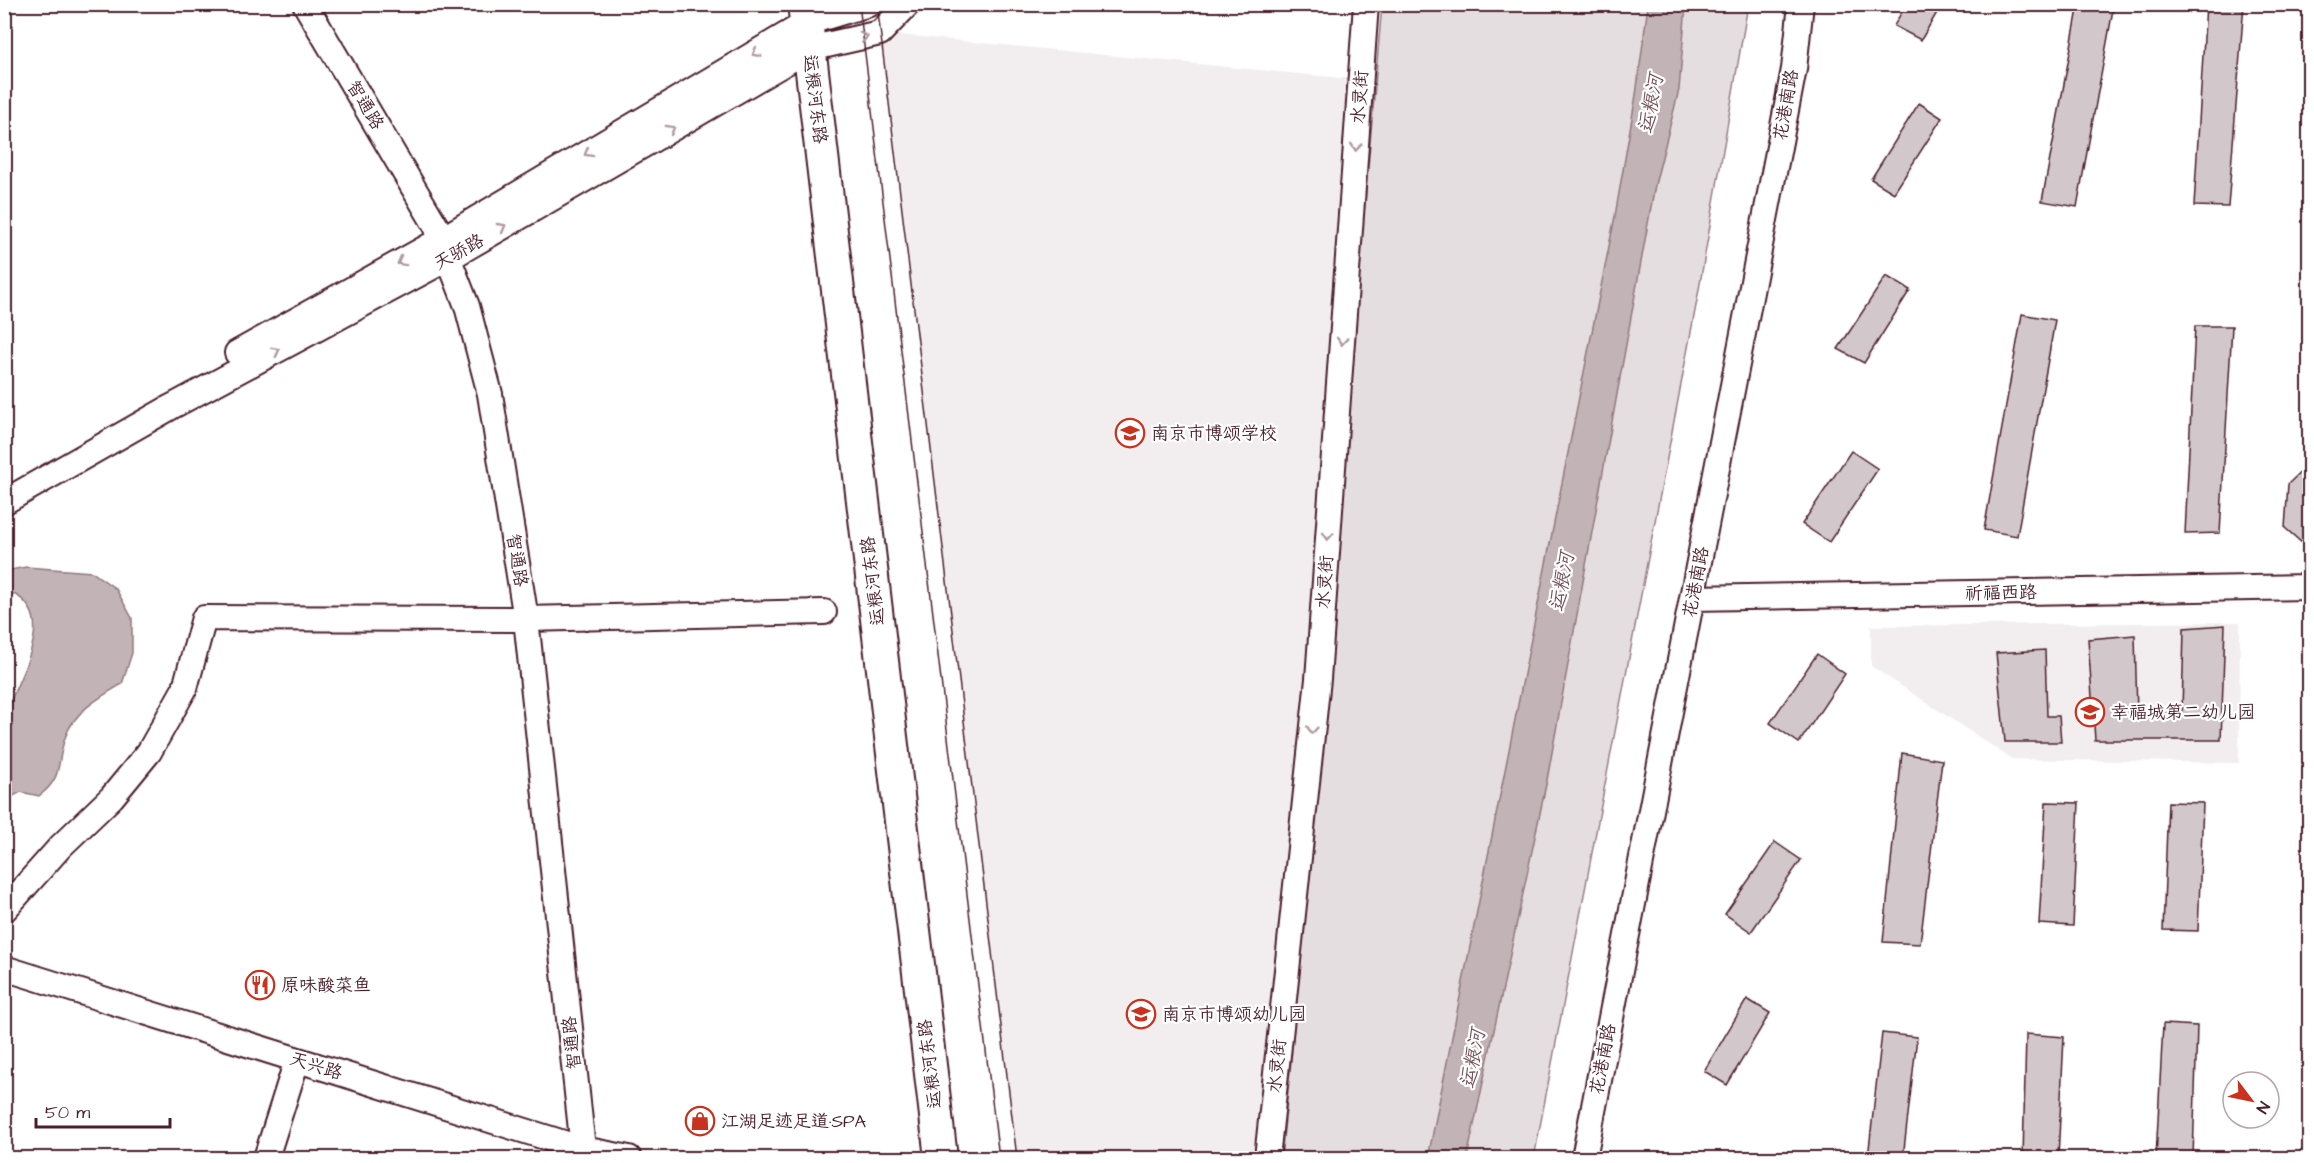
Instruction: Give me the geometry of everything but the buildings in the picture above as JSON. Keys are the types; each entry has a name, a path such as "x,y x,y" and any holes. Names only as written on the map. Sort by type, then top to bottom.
{"main road":[{"name":"运粮河东路","path":"806,26 941,1158"}],"street":[{"name":"智通路","path":"305,4 436,226 467,306 490,394 526,619 583,1154"},
{"name":"天骄路","path":"4,502 446,249 806,26 869,4"},
{"name":"天骄路","path":"806,26 880,33 908,4"},
{"name":"水灵街","path":"1267,1158 1317,679 1366,4"},
{"name":"花港南路","path":"1584,1158 1794,69 1801,4"},
{"name":"天骄路","path":"4,483 446,249"},
{"name":"祈福西路","path":"1692,598 2310,587"},
{"path":"4,910 61,846 112,797 149,752 184,688 204,618 526,619 824,612"},
{"name":"天兴路","path":"4,968 297,1060 583,1154 629,1158"},
{"path":"266,1158 297,1060"}],"shaded area":[{"path":"1382,5 1748,5 1698,295 1534,1158 1281,1158"},
{"name":"南京市博颂学校","path":"880,33 1361,80 1267,1158 1017,1158"},
{"name":"幸福城第二幼儿园","path":"2240,622 2239,763 2012,759 1871,666 1871,626"}],"water":[{"name":"运粮河","path":"1648,5 1686,5 1679,90 1655,185 1547,780 1467,1158 1428,1158 1615,216 1636,95"},
{"path":"26,567 92,572 116,589 132,618 132,653 122,684 88,706 74,720 62,747 56,776 47,789 39,796 21,792 5,800 4,722 30,654 34,636 34,620 28,605 14,594 5,597 5,571"}],"tram line":[{"path":"859,4 999,1158"},
{"path":"877,4 1017,1158"}],"place":[{"name":"南京市博颂学校","path":"1130,433"},
{"name":"幸福城第二幼儿园","path":"2090,712"},
{"name":"原味酸菜鱼","path":"260,985"},
{"name":"南京市博颂幼儿园","path":"1141,1014"},
{"name":"江湖足迹足道·SPA","path":"700,1121"}]}
